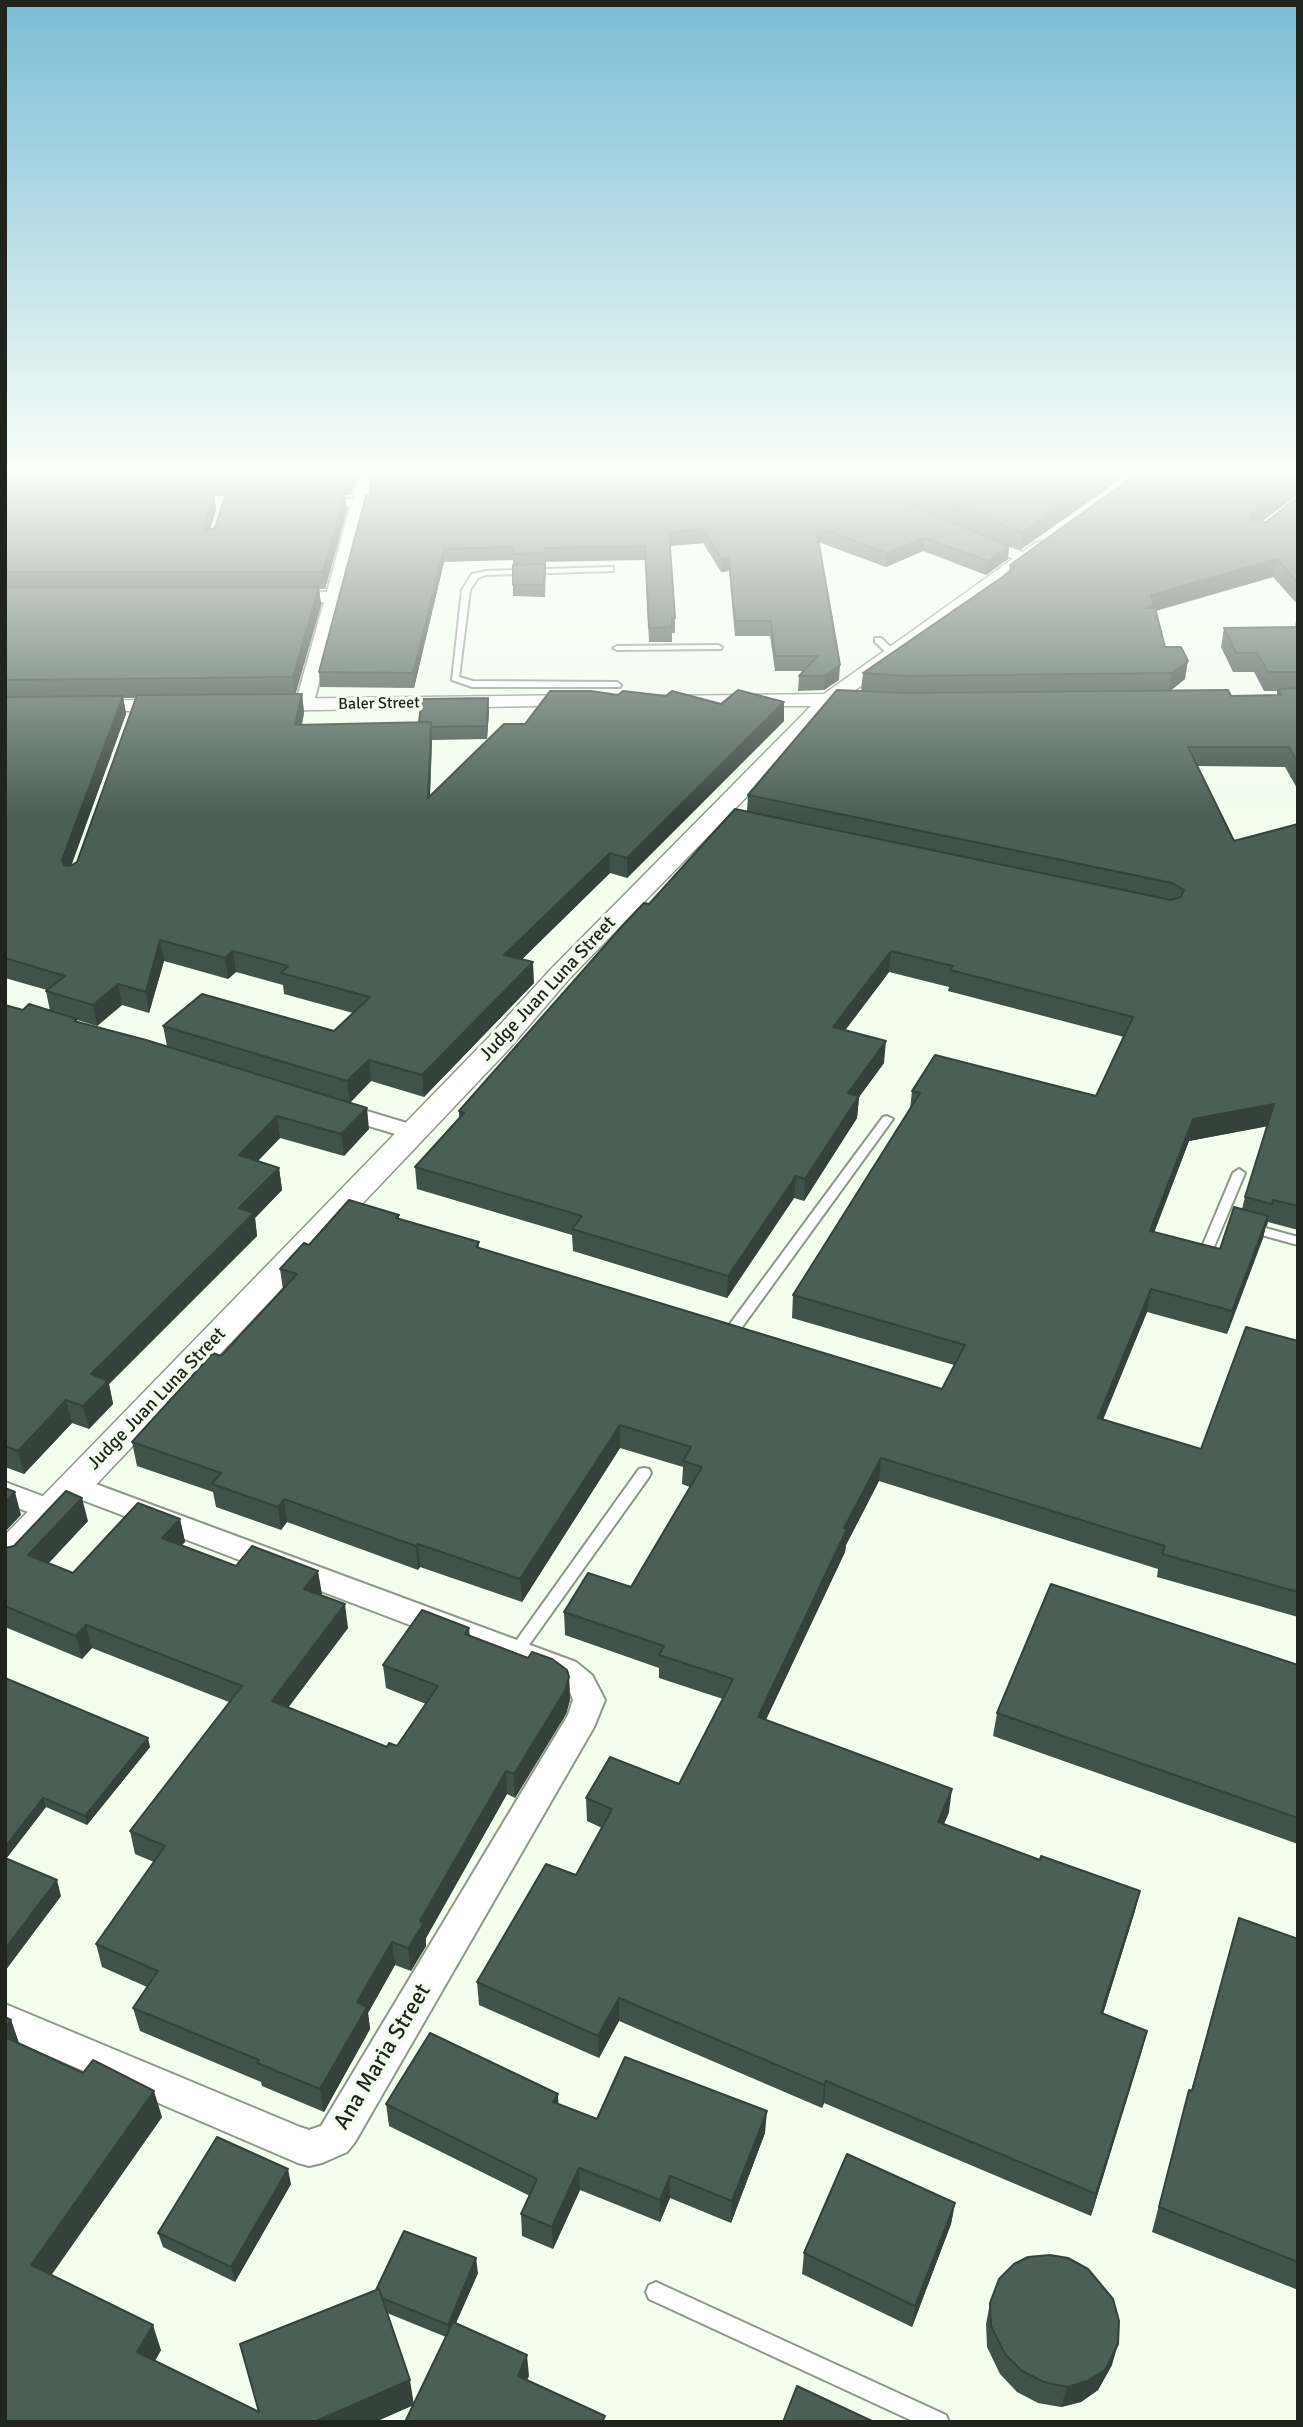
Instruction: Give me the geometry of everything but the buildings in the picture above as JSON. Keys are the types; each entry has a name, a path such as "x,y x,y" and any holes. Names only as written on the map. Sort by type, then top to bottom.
{"street":[{"path":"304,705 335,589"},
{"name":"Judge Juan Luna Street","path":"5,1558 412,1132 726,819 830,699 984,589"},
{"path":"265,597 333,597"},
{"name":"Baler Street","path":"248,705 631,696 867,701"},
{"path":"5,708 134,713 192,706"},
{"path":"320,1104 412,1132"},
{"path":"74,1486 516,1652"},
{"path":"5,1492 51,1510"},
{"name":"Ana Maria Street","path":"5,2020 298,2145 309,2148 334,2139 583,1718 589,1700 582,1685 565,1671 516,1652"}],"lane":[{"path":"467,589 455,678 472,684 631,696"},
{"path":"878,640 894,654"},
{"path":"617,648 718,647"},
{"path":"732,1331 887,1119"},
{"path":"1205,1254 1239,1173"},
{"path":"1221,1220 1298,1241"},
{"path":"516,1652 644,1473"},
{"path":"656,2292 939,2422"}]}
